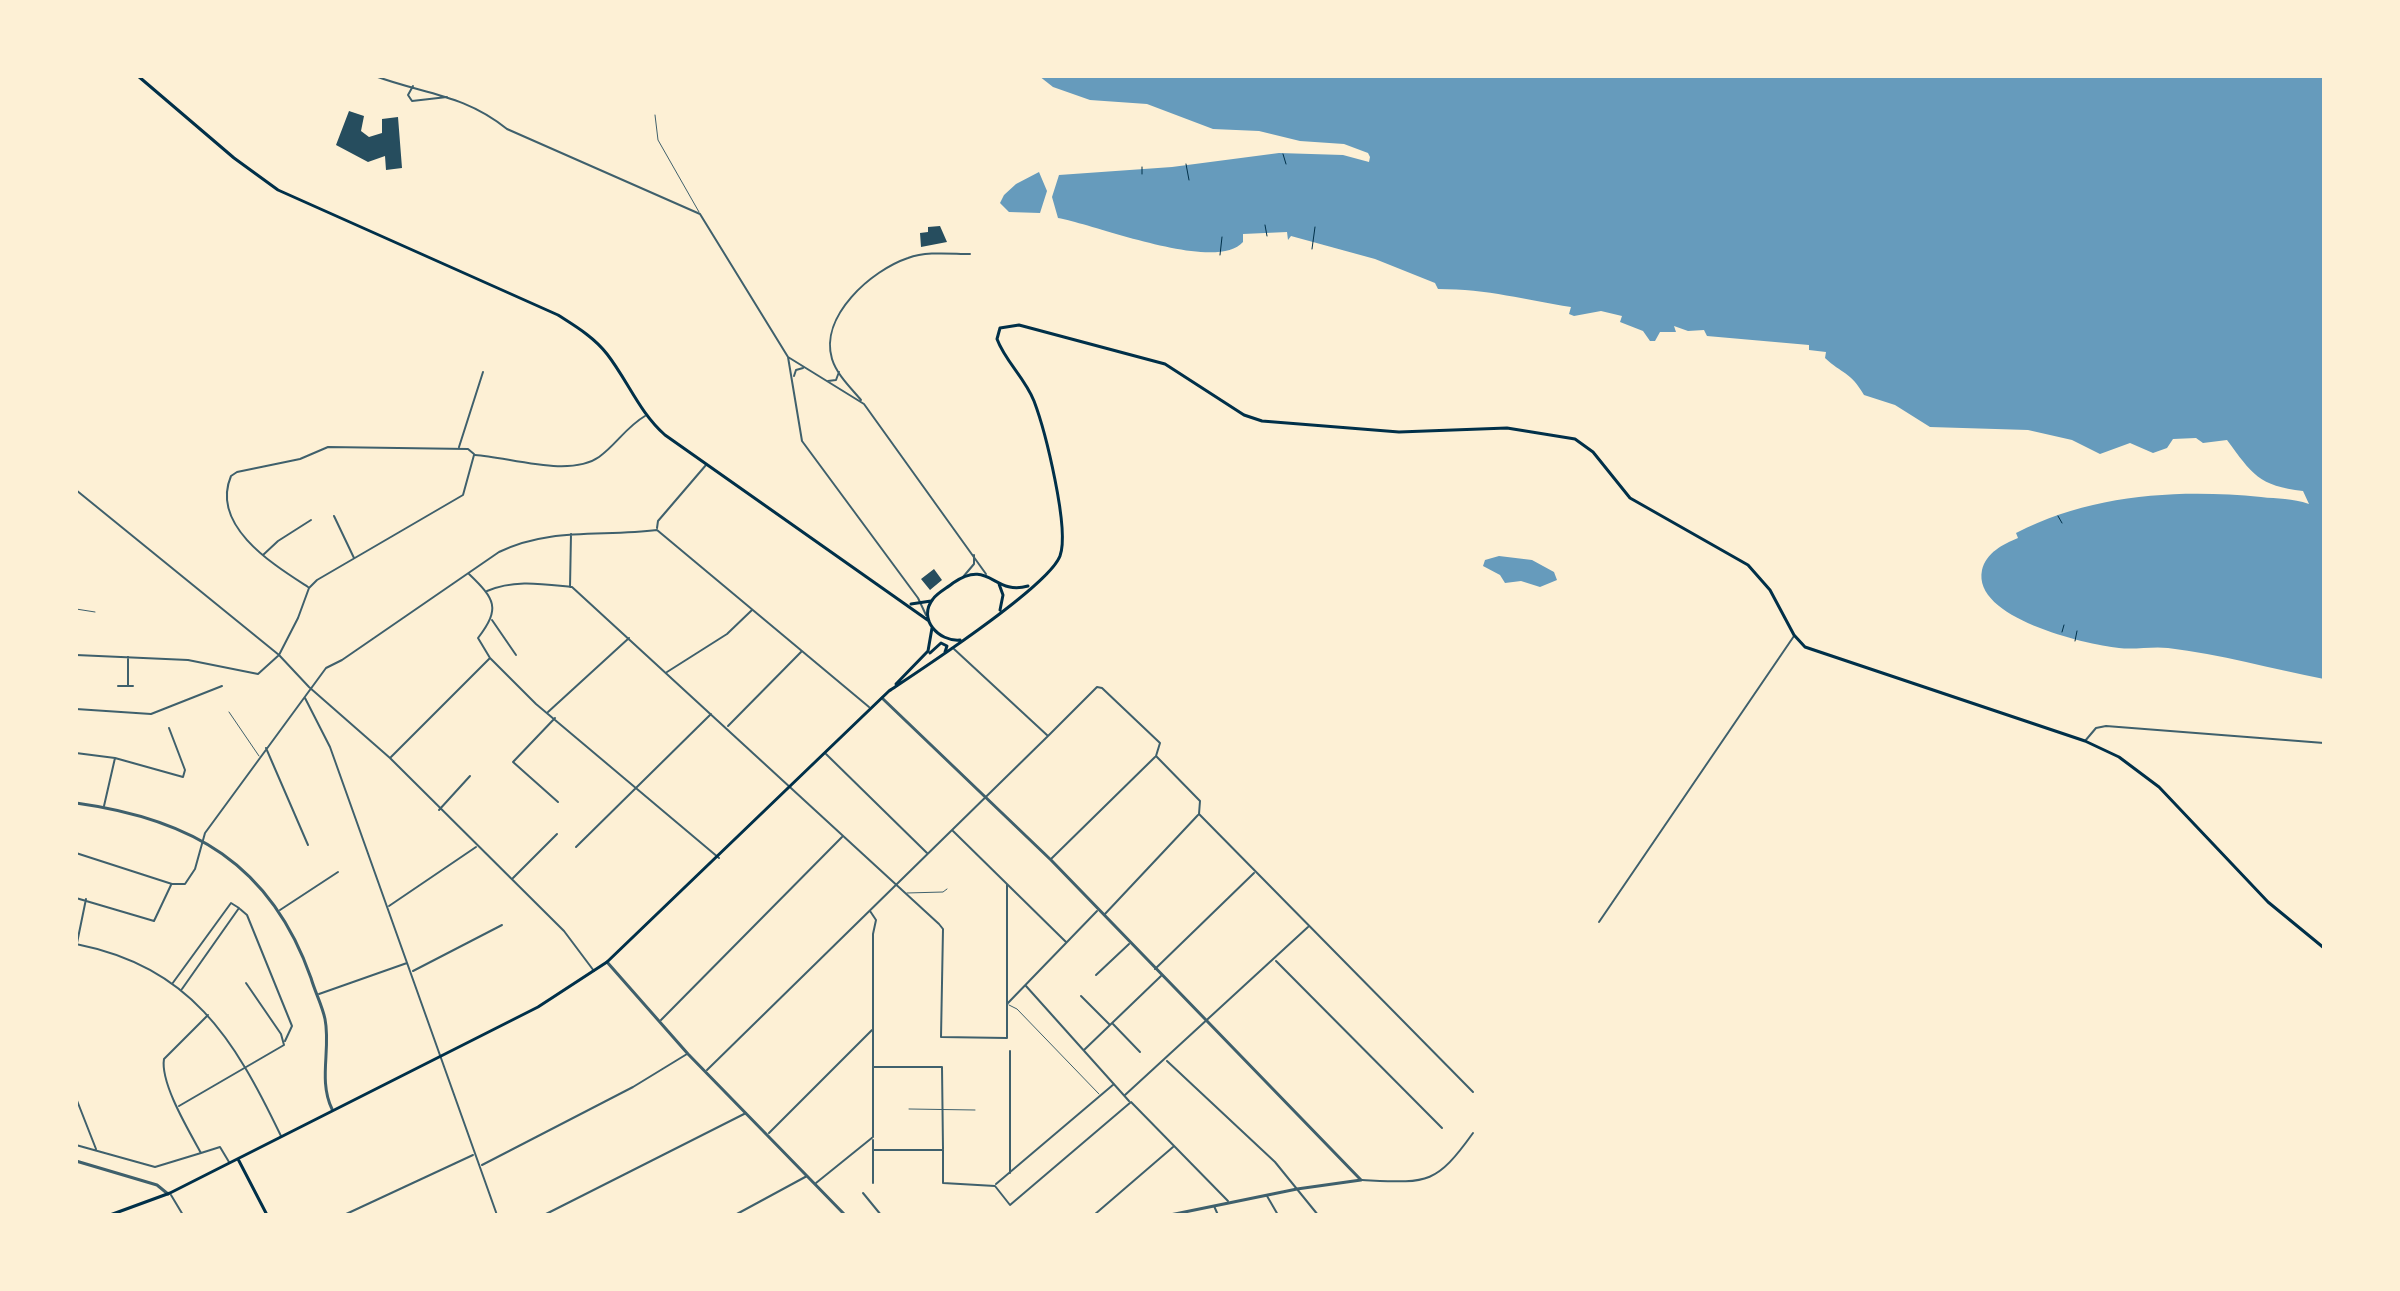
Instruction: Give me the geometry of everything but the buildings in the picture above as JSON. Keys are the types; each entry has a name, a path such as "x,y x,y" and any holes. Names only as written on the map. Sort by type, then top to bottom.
{"main road":[{"path":"138,76 234,158 278,190 558,315 580,329 607,354 645,416 665,435 908,604 945,639 964,639"},
{"path":"889,691 998,614 1037,581 1061,555 1062,531 1050,457 1034,400 997,339 1000,328 1019,325 1165,364 1244,415 1262,421 1399,432 1507,428 1575,439 1593,452 1630,498 1748,565 1770,590 1794,635 1805,647 2085,741 2119,757 2159,787 2268,902 2324,948"},
{"path":"908,604 931,601 963,577 986,574 999,584 1020,588 1037,581"},
{"path":"998,614 1003,595 999,584"},
{"path":"929,621 931,601"},
{"path":"924,657 930,648 932,628"},
{"path":"110,1215 169,1194 332,1109 441,1057 553,998 595,972 719,858 870,708 941,643 947,646 943,655"},
{"path":"238,1159 267,1215"}],"street":[{"path":"375,76 450,96 485,111 507,129 700,214 788,357 802,441 921,603 929,621"},
{"path":"414,85 408,95 412,101 450,96"},
{"path":"970,254 910,257 863,287 852,297 833,330 832,359 986,574"},
{"path":"788,357 864,404"},
{"path":"793,376 796,370 804,367"},
{"path":"459,449 483,372"},
{"path":"827,381 836,380 839,372"},
{"path":"474,455 566,466 587,463 600,457 624,430 645,416"},
{"path":"76,655 188,660 258,674 279,655 309,588 463,495 474,455 471,450 328,447 300,459 237,472 231,476 227,487 233,518 262,556 309,588"},
{"path":"657,530 658,521 706,465"},
{"path":"76,490 279,655 309,687 390,758 564,931 595,972"},
{"path":"334,516 355,560"},
{"path":"262,556 278,541 311,520"},
{"path":"76,853 172,884 185,884 195,869 201,840 309,687 326,668 524,540 571,533 657,530 870,708"},
{"path":"570,587 571,533"},
{"path":"963,577 974,564 972,551"},
{"path":"469,573 487,591 494,610 492,619 478,638 490,658 548,712 719,858"},
{"path":"487,591 500,585 522,583 570,587 630,637 943,929 941,1037 1007,1038 1007,884"},
{"path":"667,672 727,634 753,609"},
{"path":"492,619 516,655"},
{"path":"1599,922 1794,635"},
{"path":"548,712 630,637"},
{"path":"952,648 1048,736"},
{"path":"727,727 802,651"},
{"path":"128,656 128,686"},
{"path":"390,758 490,658"},
{"path":"118,686 133,686"},
{"path":"76,709 151,714 222,686"},
{"path":"706,1070 1100,686 1160,743 1156,756 1051,860"},
{"path":"304,697 330,747 497,1215"},
{"path":"882,698 1051,860 1361,1180"},
{"path":"576,847 712,713"},
{"path":"555,717 513,762 558,802"},
{"path":"2085,741 2096,728 2106,726 2324,743"},
{"path":"76,753 115,758 183,777 185,770 169,728"},
{"path":"266,747 308,845"},
{"path":"825,753 928,853"},
{"path":"1104,916 1199,814 1200,801 1156,756"},
{"path":"104,807 115,758"},
{"path":"439,810 470,776"},
{"path":"76,803 104,807 201,840 244,869 280,910 302,952 326,1027 325,1088 332,1109"},
{"path":"1199,814 1473,1092"},
{"path":"952,830 1066,942"},
{"path":"512,880 557,834"},
{"path":"660,1021 843,836"},
{"path":"389,906 477,847"},
{"path":"280,910 338,872"},
{"path":"1155,969 1255,872"},
{"path":"76,898 154,921 172,884"},
{"path":"86,899 76,944 129,960 181,990 209,1015 248,1067 281,1137"},
{"path":"172,984 231,903 247,915 292,1026 280,1049 179,1106"},
{"path":"181,990 239,908"},
{"path":"869,910 876,920 873,934 873,1183"},
{"path":"1006,1004 1098,910"},
{"path":"411,972 502,925"},
{"path":"1125,1095 1309,926"},
{"path":"1096,975 1130,943"},
{"path":"1275,960 1442,1128"},
{"path":"317,995 408,962"},
{"path":"607,962 688,1054 845,1215"},
{"path":"1084,1050 1161,976"},
{"path":"246,983 284,1042"},
{"path":"1026,986 1114,1084 1229,1202"},
{"path":"1081,996 1140,1052"},
{"path":"201,1153 167,1084 163,1061 209,1015"},
{"path":"767,1134 873,1030"},
{"path":"1010,1051 1010,1173"},
{"path":"479,1166 633,1087 688,1054"},
{"path":"1166,1060 1275,1162 1318,1215"},
{"path":"874,1067 942,1067 943,1183 995,1186 1114,1084"},
{"path":"76,1098 96,1150"},
{"path":"995,1186 1010,1205 1131,1102"},
{"path":"544,1215 746,1113"},
{"path":"1170,1215 1297,1189 1361,1180 1427,1179 1451,1164 1473,1133"},
{"path":"816,1184 873,1137"},
{"path":"76,1145 155,1167 220,1147 229,1163"},
{"path":"1094,1215 1174,1146"},
{"path":"873,1150 943,1150"},
{"path":"344,1215 475,1155"},
{"path":"76,1161 157,1185 169,1194 183,1215"},
{"path":"735,1215 808,1175"},
{"path":"863,1193 881,1215"},
{"path":"1266,1195 1278,1215"},
{"path":"1213,1205 1218,1215"}],"lane":[{"path":"655,115 658,140 700,214"},
{"path":"76,609 95,612"},
{"path":"229,712 259,756"},
{"path":"905,893 943,892 947,889"},
{"path":"1006,1004 1017,1009 1101,1096"},
{"path":"909,1109 975,1110"}],"path":[{"path":"1283,154 1286,164"},
{"path":"1186,164 1189,180"},
{"path":"1142,167 1142,174"},
{"path":"1265,225 1267,236"},
{"path":"1312,249 1315,227"},
{"path":"1220,255 1222,237"},
{"path":"2058,516 2062,523"},
{"path":"2062,632 2064,625"},
{"path":"2075,641 2077,631"}],"water":[{"path":"1039,76 2324,76 2324,679 2188,651 2119,648 2081,641 2034,626 2012,615 1994,602 1984,587 1984,564 1996,550 2018,538 2016,533 2045,520 2105,502 2198,494 2285,499 2309,504 2303,491 2276,486 2250,470 2227,440 2203,443 2196,438 2173,439 2167,448 2153,453 2130,443 2100,454 2072,440 2028,430 1930,427 1895,405 1864,395 1850,377 1825,358 1826,352 1809,350 1809,345 1707,336 1704,330 1688,331 1674,326 1676,332 1660,332 1655,341 1650,341 1643,331 1620,322 1622,316 1601,311 1574,316 1569,314 1571,307 1490,293 1438,289 1435,283 1375,259 1291,236 1288,240 1287,232 1243,234 1243,242 1229,250 1208,252 1155,244 1058,218 1052,197 1059,175 1172,167 1279,153 1343,155 1369,162 1370,157 1368,153 1344,144 1300,141 1259,131 1213,129 1147,104 1090,100 1053,87"},
{"path":"1039,172 1047,191 1040,213 1009,212 1000,203 1004,195 1016,184"},
{"path":"1499,556 1532,560 1554,572 1557,580 1540,587 1521,581 1505,583 1500,575 1483,566 1485,560"}]}
